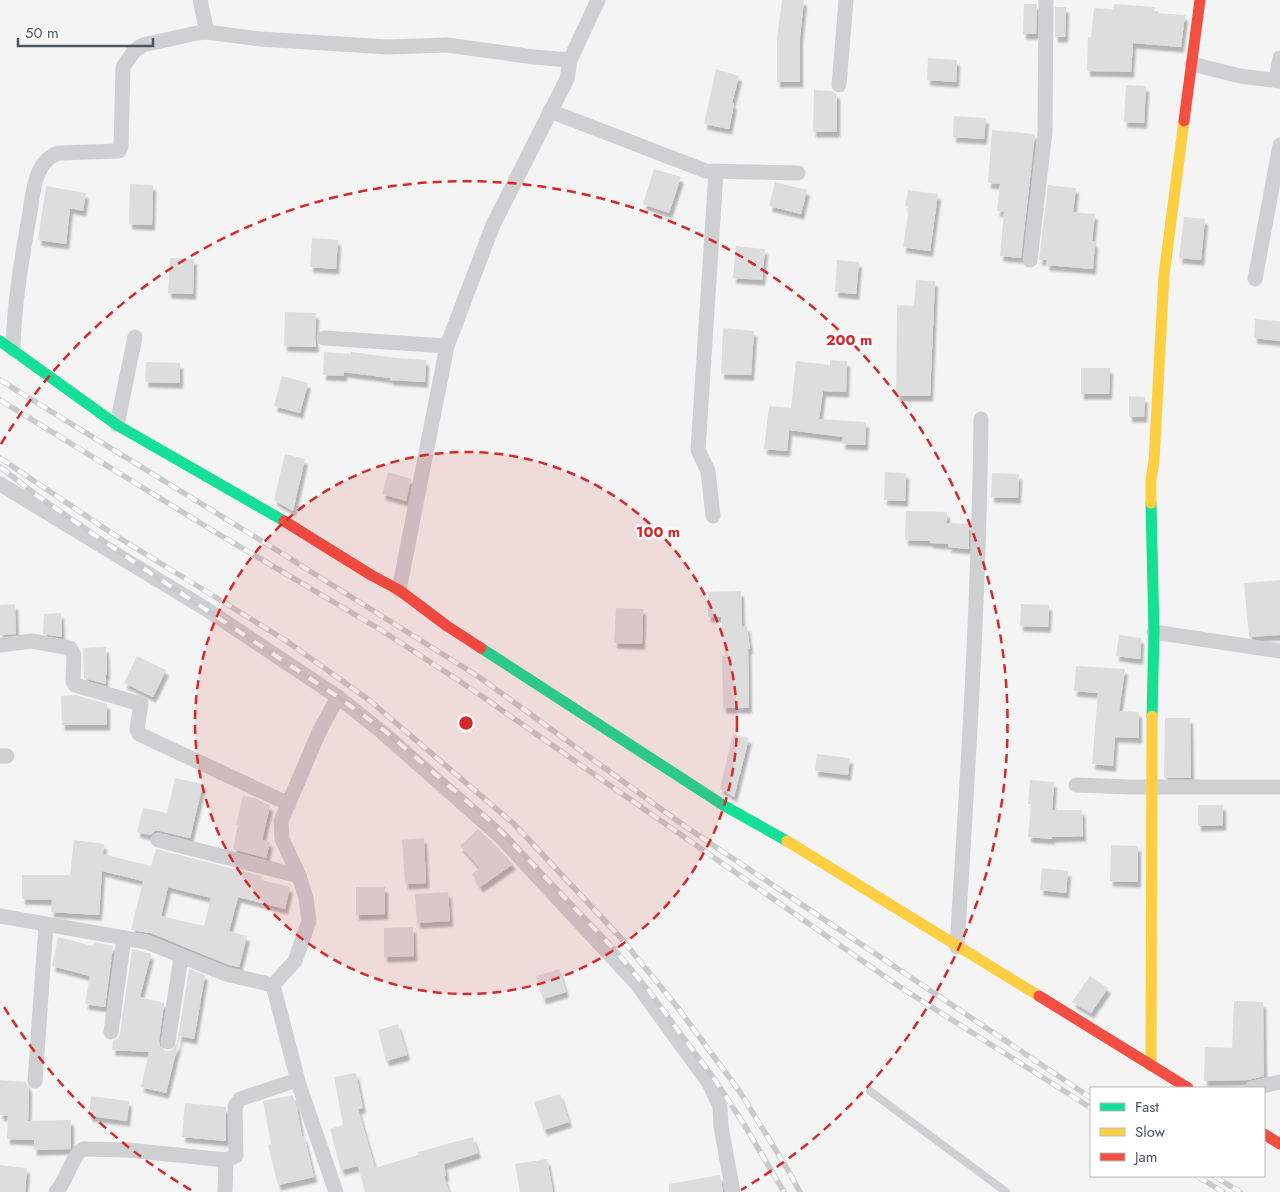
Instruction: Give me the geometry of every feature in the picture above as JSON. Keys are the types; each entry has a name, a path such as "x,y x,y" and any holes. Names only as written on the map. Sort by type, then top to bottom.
{"street":[{"path":"200,0 207,32"},
{"path":"399,590 447,346 493,225 567,79 570,60 598,0"},
{"path":"839,85 846,0"},
{"path":"1030,260 1045,132 1046,0"},
{"path":"1151,1066 1151,786 1154,632 1151,479 1154,461 1164,275 1200,0"},
{"path":"13,349 24,242 37,175 41,167 52,155 119,150 121,146 122,67 134,51 143,45 197,32 207,32 260,39 388,47 447,45 570,60"},
{"path":"1192,64 1240,76 1278,81 1280,58"},
{"path":"550,111 695,168 716,172 798,174"},
{"path":"1255,279 1280,144"},
{"path":"713,516 708,471 698,450 716,172"},
{"path":"117,425 135,337"},
{"path":"324,338 447,346"},
{"path":"0,341 117,425 283,520 371,575 399,590 447,626 610,730 722,805 795,846 1186,1087"},
{"path":"957,947 971,728 980,507 981,419"},
{"path":"0,484 206,609 338,697 382,732 500,836 638,984 709,1084 720,1107 721,1127 733,1192"},
{"path":"1154,632 1280,650"},
{"path":"0,645 32,641 70,648 74,655 73,681 75,685 141,704 137,729 139,734 289,804"},
{"path":"273,986 295,961 309,921 306,898 300,876 282,839 281,821 320,730 338,697"},
{"path":"1076,785 1280,787"},
{"path":"158,840 300,876"},
{"path":"0,916 147,942 226,974 273,986"},
{"path":"35,1081 46,925"},
{"path":"111,1032 124,938"},
{"path":"168,1042 181,957"},
{"path":"273,986 297,1080 336,1192"},
{"path":"56,1192 67,1177 79,1152 83,1149 128,1150 226,1160 236,1156 236,1102 297,1080"},
{"path":"1257,1087 1280,1082"},
{"path":"1265,1135 1280,1144"},
{"path":"225,1192 226,1160"}],"lane":[{"path":"870,1091 1006,1192"}],"building":[{"path":"782,0 804,0 800,37 800,82 777,82 777,38"},
{"path":"1024,4 1037,4 1036,34 1023,34"},
{"path":"1114,4 1155,7 1154,13 1185,15 1181,47 1133,43 1131,72 1087,71 1088,37 1091,38 1094,8 1113,9"},
{"path":"1055,7 1066,7 1065,37 1055,37"},
{"path":"928,58 957,60 956,82 927,80"},
{"path":"716,69 739,76 732,103 734,104 729,129 704,124"},
{"path":"1126,85 1146,86 1144,123 1124,122"},
{"path":"814,90 832,91 837,94 837,132 813,132"},
{"path":"954,116 986,118 984,139 953,137"},
{"path":"992,130 1035,134 1021,258 1000,256 1004,212 997,211 1000,184 988,183"},
{"path":"654,169 681,177 669,213 643,204"},
{"path":"775,182 807,190 801,214 769,206"},
{"path":"130,184 153,185 152,225 129,224"},
{"path":"1048,185 1076,188 1073,212 1095,214 1092,241 1095,242 1093,269 1046,265 1047,260 1039,260"},
{"path":"46,186 86,193 83,211 70,208 66,244 38,240"},
{"path":"908,190 938,194 930,251 903,247 909,207 905,206"},
{"path":"1184,217 1205,219 1201,260 1179,258"},
{"path":"312,238 338,240 336,269 310,267"},
{"path":"736,246 765,249 762,280 733,278"},
{"path":"170,258 194,259 193,294 168,293"},
{"path":"837,260 859,262 856,294 835,292"},
{"path":"916,280 935,281 930,396 896,396 897,305 914,306"},
{"path":"285,312 316,313 316,347 284,346"},
{"path":"1255,319 1280,321 1280,341 1254,338"},
{"path":"723,328 754,331 751,375 721,374"},
{"path":"324,352 351,354 351,352 426,360 425,382 390,380 390,378 344,372 344,376 323,375"},
{"path":"830,360 847,361 846,392 823,391 819,419 866,422 865,445 842,444 843,437 789,430 787,451 764,449 769,406 791,408 796,361 830,365"},
{"path":"146,362 180,363 180,383 145,382"},
{"path":"1081,368 1110,368 1109,394 1081,394"},
{"path":"282,376 308,383 300,413 274,406"},
{"path":"1129,396 1145,397 1144,417 1129,417"},
{"path":"285,454 305,459 293,511 274,500"},
{"path":"388,472 411,479 406,501 382,494"},
{"path":"885,472 906,473 905,501 884,500"},
{"path":"992,473 1019,474 1018,498 991,497"},
{"path":"906,511 947,512 947,523 969,524 969,549 948,547 949,544 930,543 930,541 905,540"},
{"path":"1280,580 1280,635 1249,637 1244,583"},
{"path":"741,591 742,627 747,626 750,649 748,649 749,708 723,708 722,656 725,656 721,617 708,617 708,592"},
{"path":"15,604 16,634 0,635 0,605"},
{"path":"1021,604 1049,605 1048,627 1020,626"},
{"path":"616,608 643,609 642,644 614,643"},
{"path":"61,613 62,637 43,634 44,614"},
{"path":"1119,635 1141,638 1140,659 1116,656"},
{"path":"106,647 106,684 84,678 83,648"},
{"path":"137,656 166,670 153,697 124,683"},
{"path":"1076,666 1125,669 1119,711 1139,712 1139,738 1115,737 1113,766 1092,764 1098,693 1074,691"},
{"path":"76,695 107,704 107,725 62,725 61,696"},
{"path":"1165,718 1190,718 1191,778 1164,778"},
{"path":"733,734 749,738 734,797 720,788"},
{"path":"817,754 850,758 848,775 815,771"},
{"path":"175,778 203,784 190,838 160,831 155,831 150,835 137,832 143,808 167,813"},
{"path":"1030,780 1054,782 1052,810 1082,810 1083,836 1052,837 1052,839 1028,837 1031,804 1028,804"},
{"path":"243,796 255,798 270,806 262,840 270,842 266,858 233,849 238,825 236,825"},
{"path":"1198,805 1223,805 1223,825 1198,826"},
{"path":"478,829 513,864 480,887 472,874 480,868 460,846"},
{"path":"424,838 426,883 405,884 402,840"},
{"path":"74,840 104,844 103,854 151,866 156,849 262,876 261,880 290,887 285,909 238,897 229,931 247,936 239,967 229,965 151,933 131,930 143,881 102,871 99,915 51,912 52,900 22,899 22,875 70,875","holes":["168,887 211,898 204,926 161,916"]},
{"path":"1111,845 1138,846 1138,882 1110,881"},
{"path":"1042,868 1068,871 1066,893 1040,890"},
{"path":"356,887 385,887 385,914 356,915"},
{"path":"448,892 450,921 417,923 415,894"},
{"path":"413,927 414,956 384,957 384,928"},
{"path":"58,937 93,946 94,942 113,946 105,1007 85,1004 90,976 52,966"},
{"path":"132,949 151,954 140,997 164,1003 159,1041 160,1046 166,1051 172,1050 177,1043 189,969 205,975 194,1039 180,1036 166,1093 141,1087 149,1052 112,1050 113,1041 118,1038 120,1033"},
{"path":"559,969 566,992 543,999 536,976"},
{"path":"1090,976 1108,988 1091,1013 1072,1002"},
{"path":"1234,1001 1263,1002 1264,1076 1248,1080 1204,1081 1205,1047 1232,1048"},
{"path":"398,1024 407,1055 386,1061 378,1030"},
{"path":"356,1073 363,1108 358,1109 375,1168 418,1155 418,1152 473,1137 478,1153 444,1164 446,1175 444,1176 449,1192 365,1192 358,1166 341,1170 330,1129 343,1125 334,1077"},
{"path":"0,1080 26,1082 29,1088 28,1121 71,1120 70,1149 34,1150 34,1140 7,1139 8,1116 0,1115"},
{"path":"560,1094 569,1122 544,1130 534,1102"},
{"path":"293,1095 302,1137 304,1136 314,1177 278,1185 268,1145 271,1144 263,1101"},
{"path":"91,1096 129,1101 127,1121 89,1116"},
{"path":"185,1103 226,1107 226,1141 182,1137"},
{"path":"547,1159 553,1192 520,1192 515,1164"},
{"path":"0,1165 27,1168 25,1192 0,1192"},
{"path":"720,1175 723,1192 669,1192 669,1184"}],"railway":[{"path":"0,380 479,677 686,827 1090,1097"},
{"path":"0,400 215,532 381,630 470,688 900,987 1090,1107"},
{"path":"0,458 113,534 285,640 369,700 514,824 620,937 678,1008 740,1092 800,1192"},
{"path":"0,467 39,497 338,697 385,731 496,826 614,949 649,991 715,1080 784,1192"},
{"path":"1199,1177 1223,1192"},
{"path":"1216,1177 1240,1192"}],"traffic: fast":[{"path":"0,341 117,425 284,521"},
{"path":"1151,503 1154,632 1152,716"},
{"path":"481,648 723,805 787,841"}],"traffic: slow":[{"path":"1151,503 1164,275 1184,121"},
{"path":"1151,1066 1152,716"},
{"path":"787,841 1039,996"}],"traffic: jam":[{"path":"1184,121 1200,0"},
{"path":"284,521 371,575 399,590 447,626 481,648"},
{"path":"1039,996 1186,1087"},
{"path":"1265,1135 1280,1144"}]}
